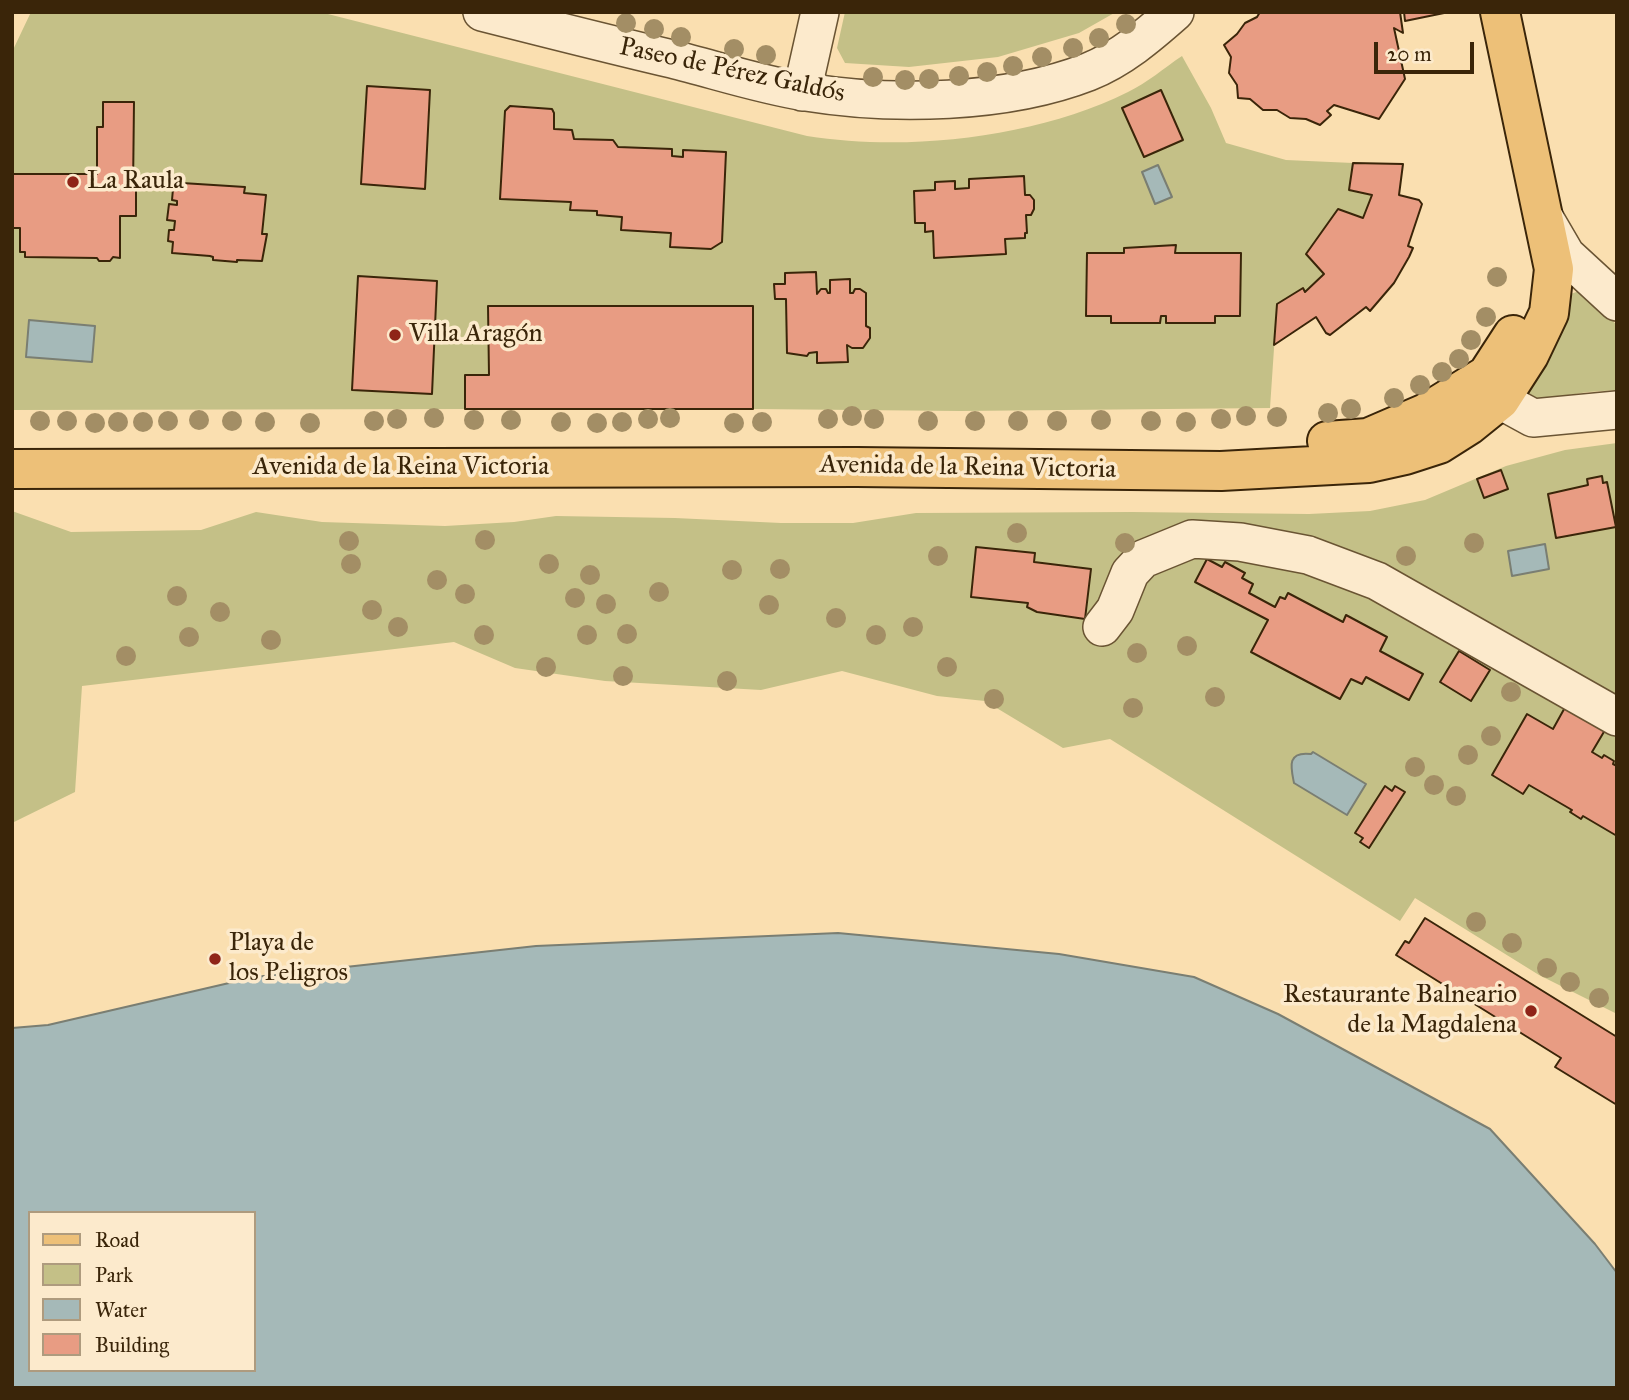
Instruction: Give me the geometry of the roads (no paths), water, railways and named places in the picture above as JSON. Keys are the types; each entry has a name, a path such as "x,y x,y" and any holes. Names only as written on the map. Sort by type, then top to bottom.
{"main road":[{"name":"Avenida de la Reina Victoria","path":"1478,12 1528,253 1527,301 1510,343 1507,398"},
{"name":"Avenida de la Reina Victoria","path":"12,469 857,467 1221,471 1368,463 1405,455 1439,444 1507,398 1549,313 1554,269 1500,12"},
{"name":"Avenida de la Reina Victoria","path":"12,449 1210,452 1368,438 1426,413 1507,398"}],"street":[{"name":"Paseo de Pérez Galdós","path":"482,12 802,92 881,100 981,96 1021,90 1088,72 1142,40 1175,12"},
{"path":"802,92 820,12"},
{"path":"1541,212 1566,255 1617,302"},
{"path":"1507,398 1617,410"},
{"path":"1102,627 1115,610 1130,573 1143,559 1192,539 1240,542 1308,555 1377,581 1617,717"}],"water":[{"path":"1158,165 1172,197 1155,204 1142,172"},
{"path":"29,320 95,326 92,362 26,357"},
{"path":"1545,544 1549,569 1512,576 1508,551"},
{"path":"1313,752 1366,784 1347,815 1294,783 1291,766 1294,758"},
{"path":"838,933 1059,954 1194,977 1278,1014 1490,1129 1595,1244 1617,1273 1617,1388 12,1388 12,1028 48,1025 255,977 536,946"}],"place":[{"name":"La Raula","path":"73,182"},
{"name":"Villa Aragón","path":"395,335"},
{"name":"Playa de los Peligros","path":"215,959"},
{"name":"Restaurante Balneario de la Magdalena","path":"1531,1011"}]}
